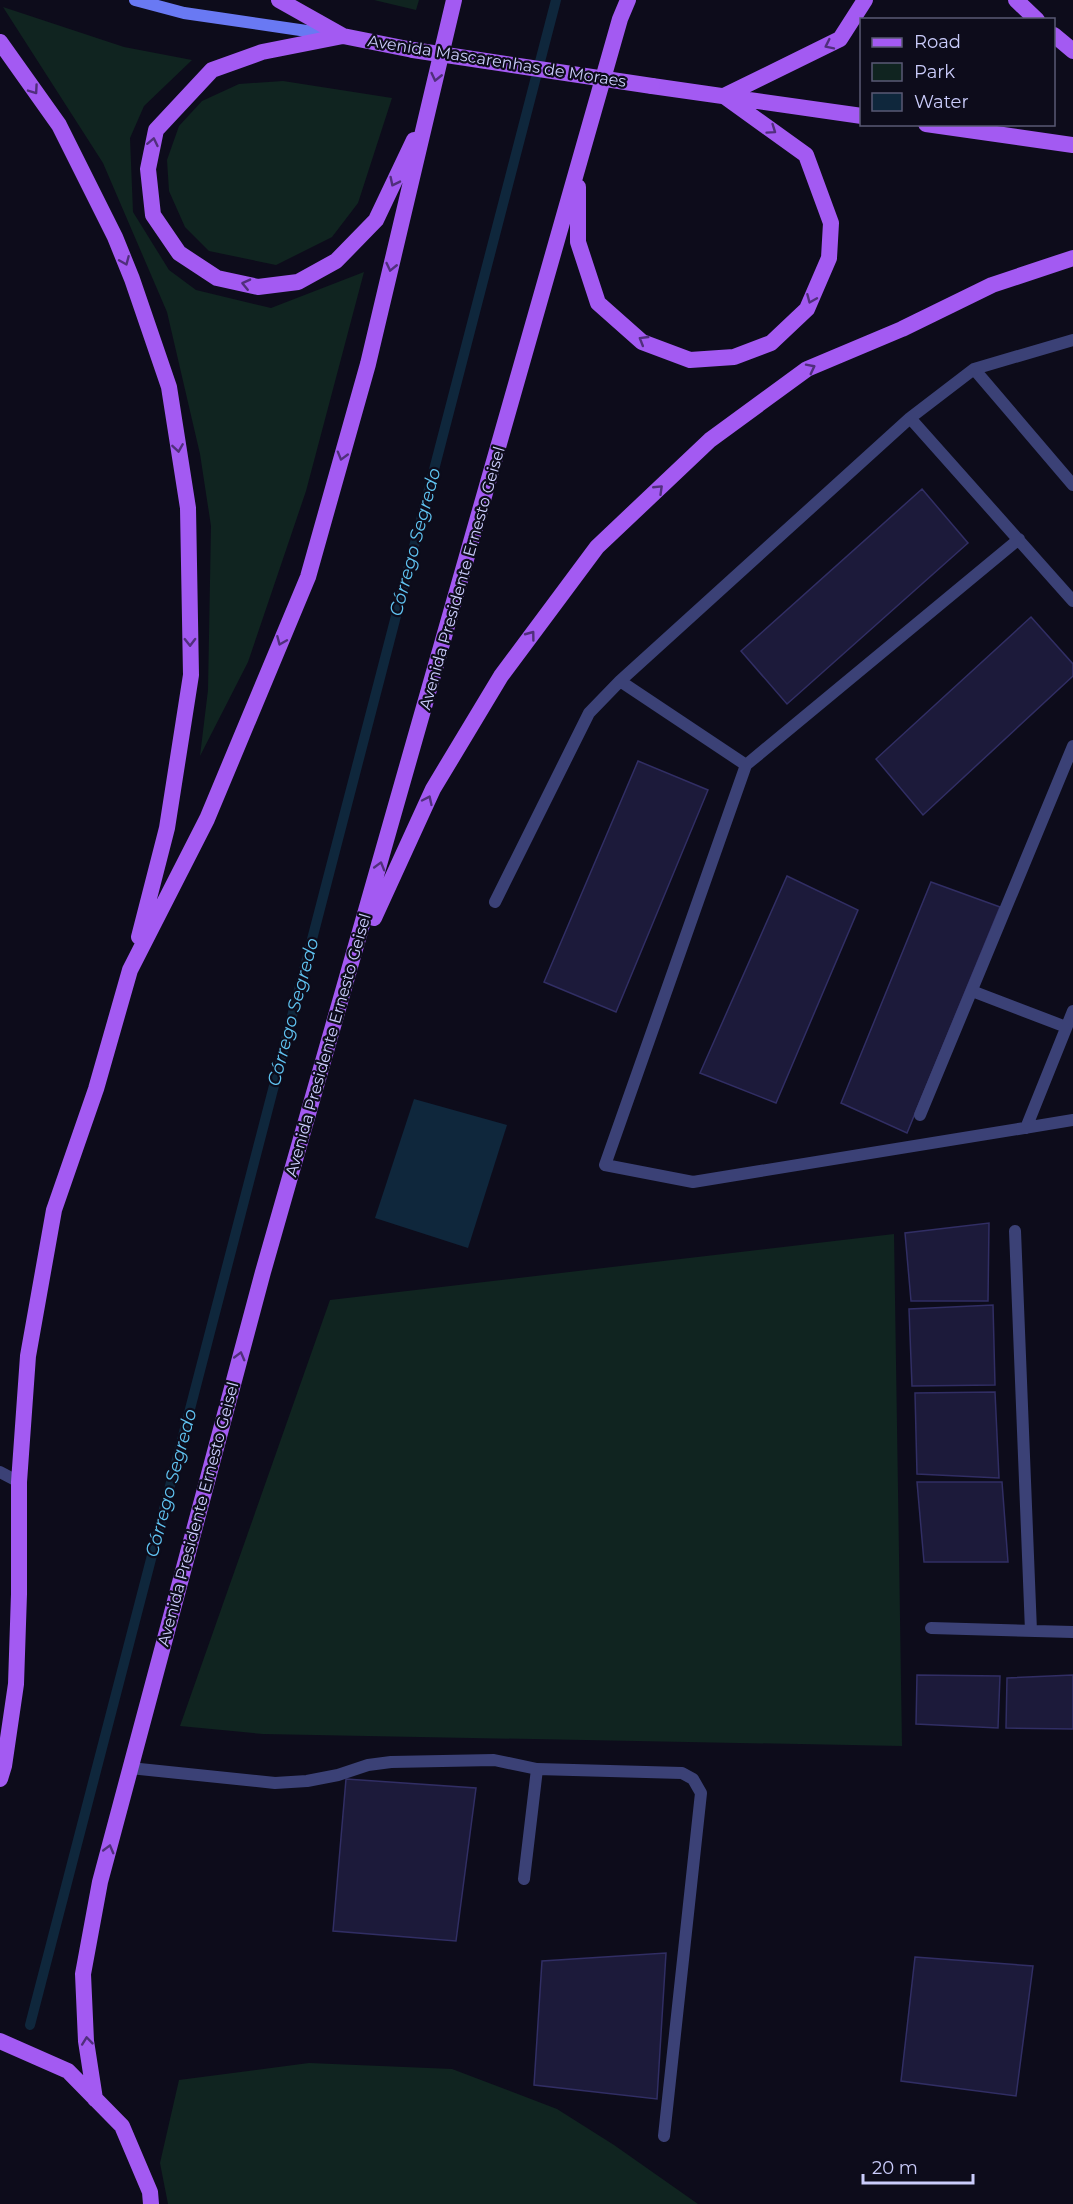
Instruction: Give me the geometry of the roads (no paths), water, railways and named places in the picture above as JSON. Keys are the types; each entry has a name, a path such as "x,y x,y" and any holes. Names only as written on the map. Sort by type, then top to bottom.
{"main road":[{"name":"Avenida Mascarenhas de Moraes","path":"135,0 184,13 344,36 413,50 860,116"},
{"path":"279,0 344,36"},
{"path":"130,970 207,819 308,577 368,364 454,0"},
{"name":"Avenida Presidente Ernesto Geisel","path":"95,2099 86,2041 83,1974 100,1882 263,1272 624,0"},
{"path":"620,19 628,0"},
{"path":"578,167 578,242 598,303 642,342 690,360 734,357 771,343 807,309 829,258 831,224 806,155 724,96 840,39 865,0"},
{"path":"1016,0 1035,18"},
{"path":"344,36 262,52 212,70 156,130 148,169 153,215 179,253 217,278 258,287 298,282 336,261 375,220 428,110"},
{"path":"1055,37 1073,51"},
{"path":"0,42 59,125 115,237 169,387 188,508 191,675 167,828 96,1089 54,1210 28,1356 19,1482 16,1684 0,1779"},
{"path":"940,126 1073,145"},
{"path":"351,968 433,789 501,676 597,547 710,440 807,369 903,329 992,285 1073,258"},
{"path":"0,2041 68,2071 122,2126 150,2192 150,2204"}],"street":[{"path":"495,902 589,713 620,681 910,418 974,369 1072,342"},
{"path":"974,369 1073,485"},
{"path":"910,418 1073,601"},
{"path":"1019,539 746,765 605,1165 693,1182 1073,1120"},
{"path":"620,681 746,765"},
{"path":"920,1115 1073,746"},
{"path":"972,991 1066,1028"},
{"path":"1026,1128 1073,1011"},
{"path":"1015,1231 1031,1631"},
{"path":"0,1472 19,1482"},
{"path":"931,1628 1073,1632"},
{"path":"130,1768 275,1784 307,1781 338,1775 368,1765 391,1762 494,1760 537,1769 682,1773 693,1779 701,1792 664,2136"},
{"path":"524,1879 537,1769"}],"water":[{"path":"414,1099 507,1125 468,1248 375,1218"}],"waterway":[{"name":"Córrego Segredo","path":"30,2025 556,0"}]}
